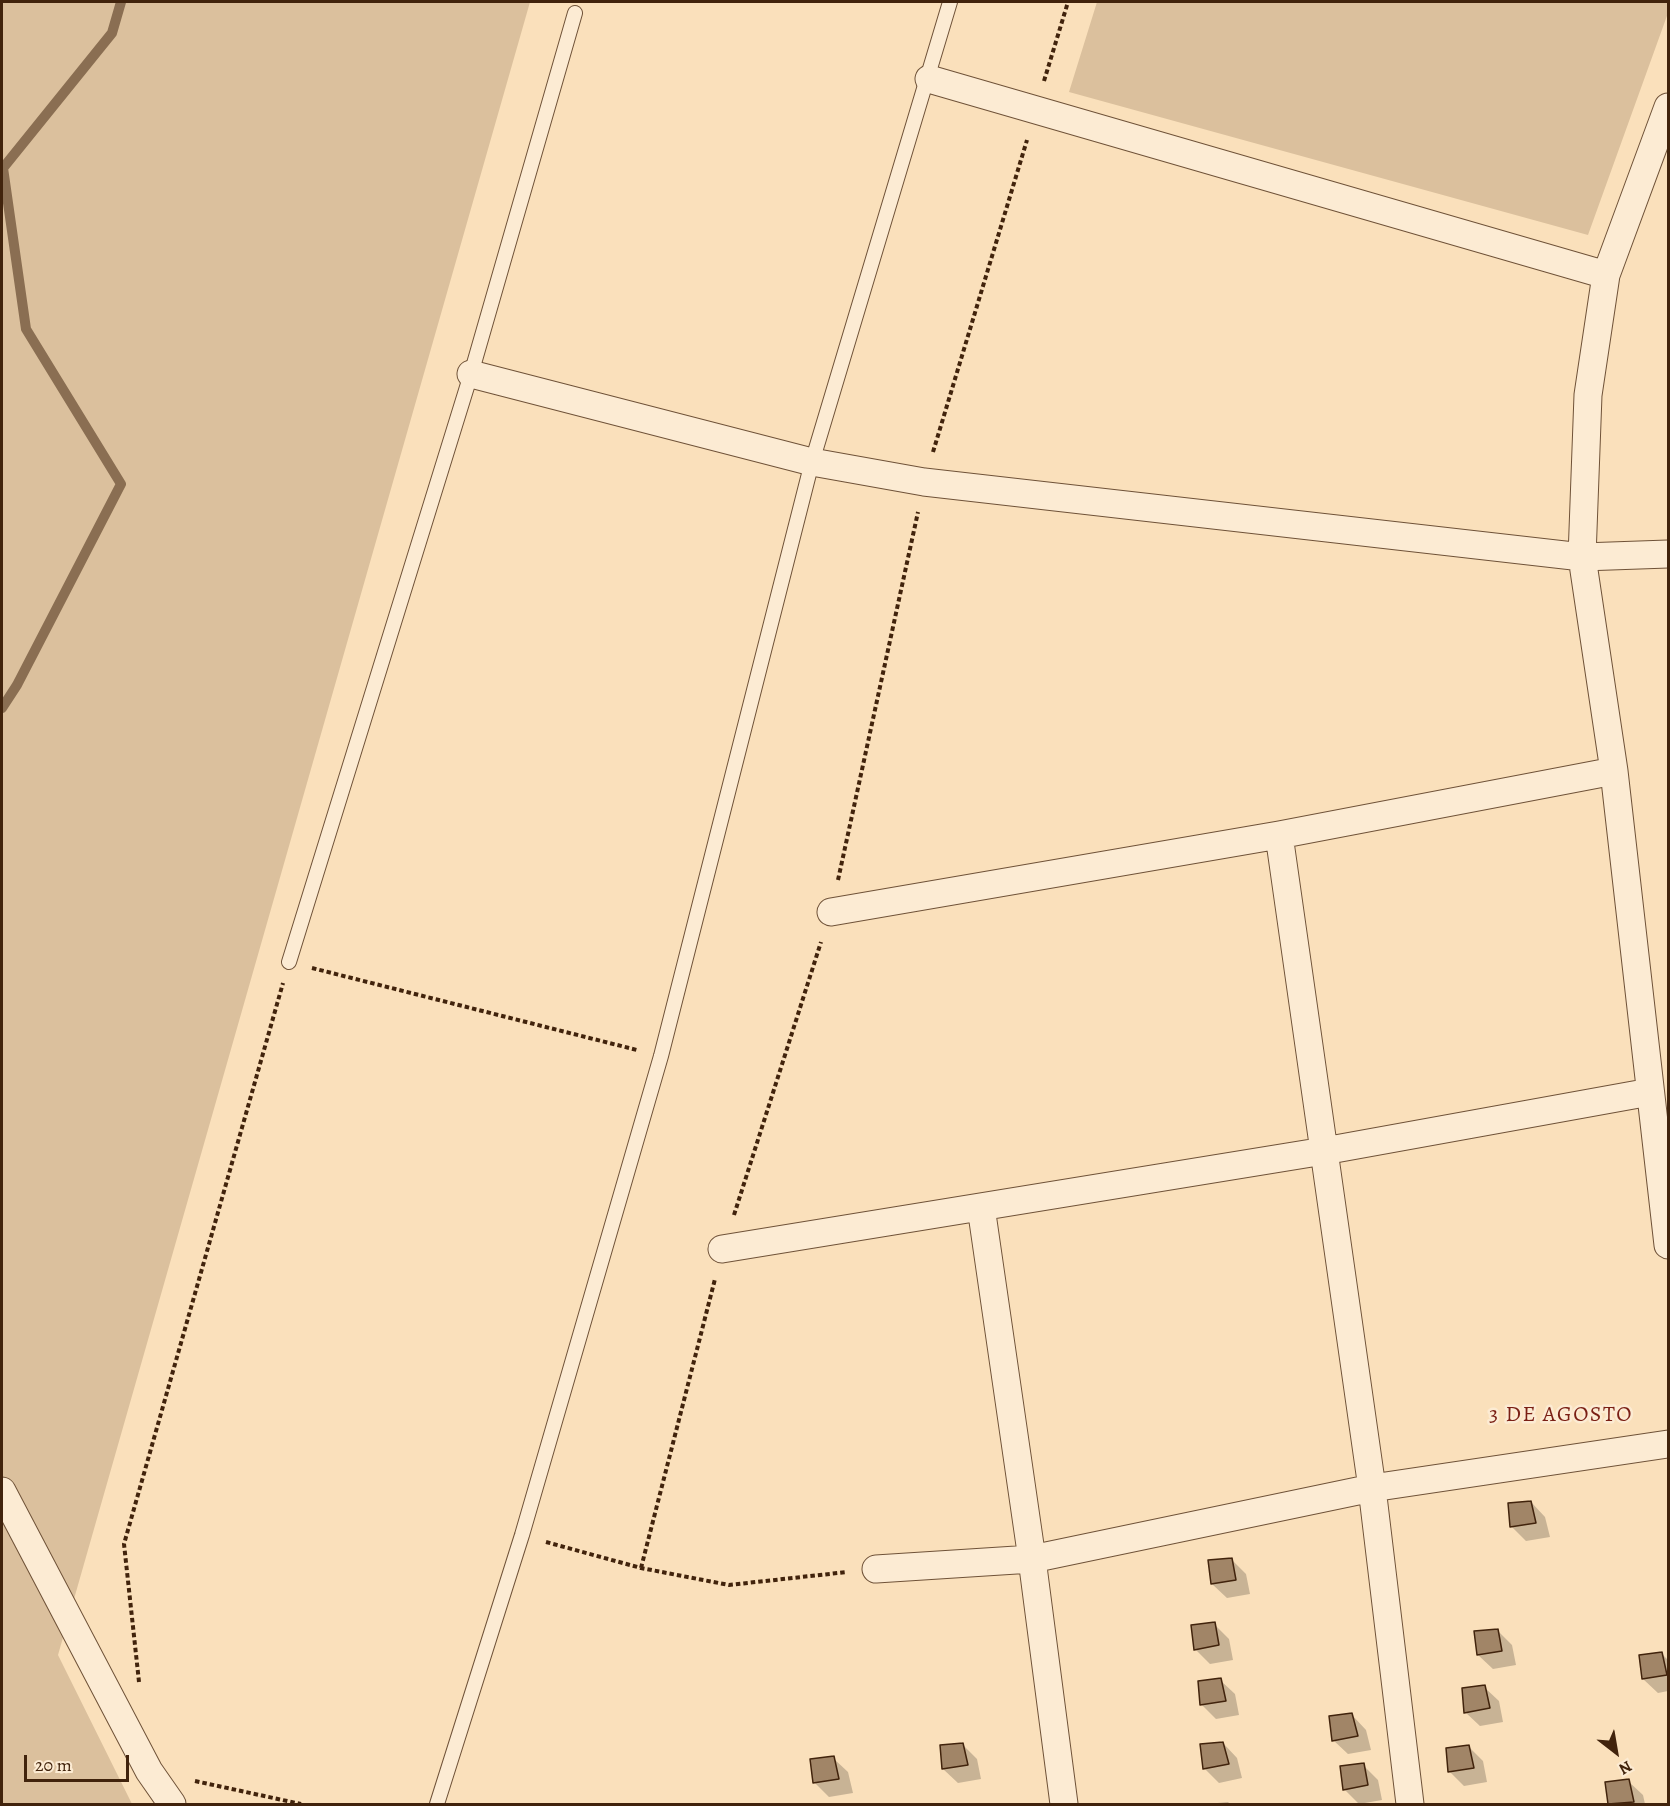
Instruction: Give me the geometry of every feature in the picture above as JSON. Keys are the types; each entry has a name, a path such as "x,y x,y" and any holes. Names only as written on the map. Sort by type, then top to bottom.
{"street":[{"path":"929,79 1606,275"},
{"path":"1668,107 1606,275 1588,395 1582,557 1614,771 1650,1092 1664,1155 1668,1245"},
{"path":"471,374 812,462 924,482 1582,557 1668,554"},
{"path":"831,912 1279,835 1614,771"},
{"path":"1279,835 1372,1488 1410,1804"},
{"path":"722,1250 1324,1151 1650,1092"},
{"path":"981,1207 1032,1559 1064,1804"},
{"path":"876,1569 1032,1559 1372,1488 1668,1444"},
{"path":"2,1491 149,1771 172,1804"}],"lane":[{"path":"437,1804 522,1535 661,1056 812,462 929,79 950,2"},
{"path":"289,962 471,374 575,13"}],"path":[{"path":"641,1568 722,1250 831,912 924,482 1068,2"},
{"path":"140,1692 124,1544 289,962 661,1056"},
{"path":"522,1535 641,1568 729,1585 876,1569"},
{"path":"149,1771 301,1804"}],"shaded area":[{"path":"2,2 530,2 58,1655 132,1804 2,1804"},
{"path":"1097,2 1668,2 1668,13 1588,235 1069,92"}],"building":[{"path":"1531,1501 1536,1523 1510,1527 1508,1503"},
{"path":"1232,1558 1236,1580 1211,1584 1208,1560"},
{"path":"1215,1622 1219,1645 1194,1650 1191,1625"},
{"path":"1498,1629 1502,1651 1477,1655 1474,1631"},
{"path":"1662,1652 1667,1675 1642,1679 1639,1655"},
{"path":"1221,1678 1226,1701 1200,1705 1198,1681"},
{"path":"1485,1685 1490,1708 1464,1713 1462,1688"},
{"path":"1352,1713 1358,1736 1332,1741 1329,1716"},
{"path":"1223,1742 1229,1764 1203,1769 1200,1744"},
{"path":"963,1743 968,1765 942,1769 940,1745"},
{"path":"1469,1745 1474,1768 1448,1772 1446,1748"},
{"path":"834,1756 839,1779 813,1783 810,1759"},
{"path":"1364,1763 1368,1785 1343,1790 1340,1766"},
{"path":"1629,1779 1634,1802 1608,1804 1605,1782"}],"waterway":[{"path":"2,708 17,685 121,484 26,329 3,168 112,33 121,2"}],"district":[{"name":"3 DE AGOSTO","path":"1561,1416"}]}
